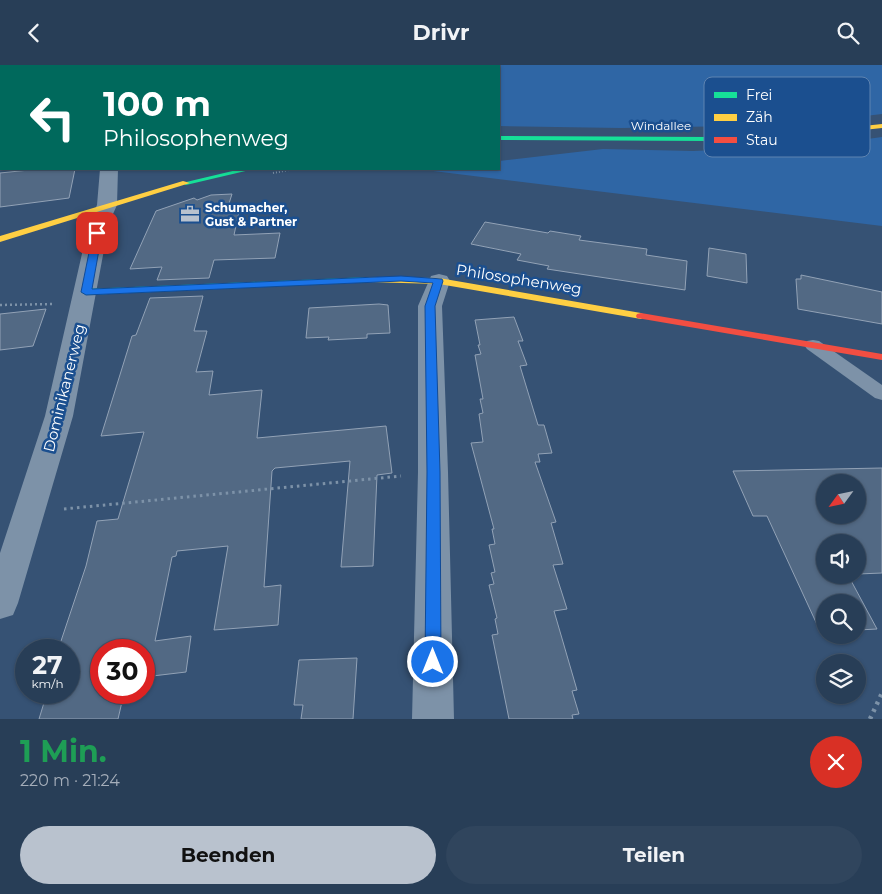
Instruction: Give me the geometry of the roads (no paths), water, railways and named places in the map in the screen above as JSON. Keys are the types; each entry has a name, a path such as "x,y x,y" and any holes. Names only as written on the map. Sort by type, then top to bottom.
{"main road":[{"name":"Windallee","path":"500,139 704,139"},
{"path":"0,239 177,185 245,170"},
{"name":"Philosophenweg","path":"85,297 401,279 439,281 882,357"}],"street":[{"name":"Dominikanerweg","path":"0,603 31,512 59,416 99,223 107,205 109,170"},
{"path":"433,719 433,472 430,306 439,281"}],"lane":[{"path":"813,345 882,394"}],"place":[{"name":"Schumacher, Gust & Partner","path":"190,214"}]}
